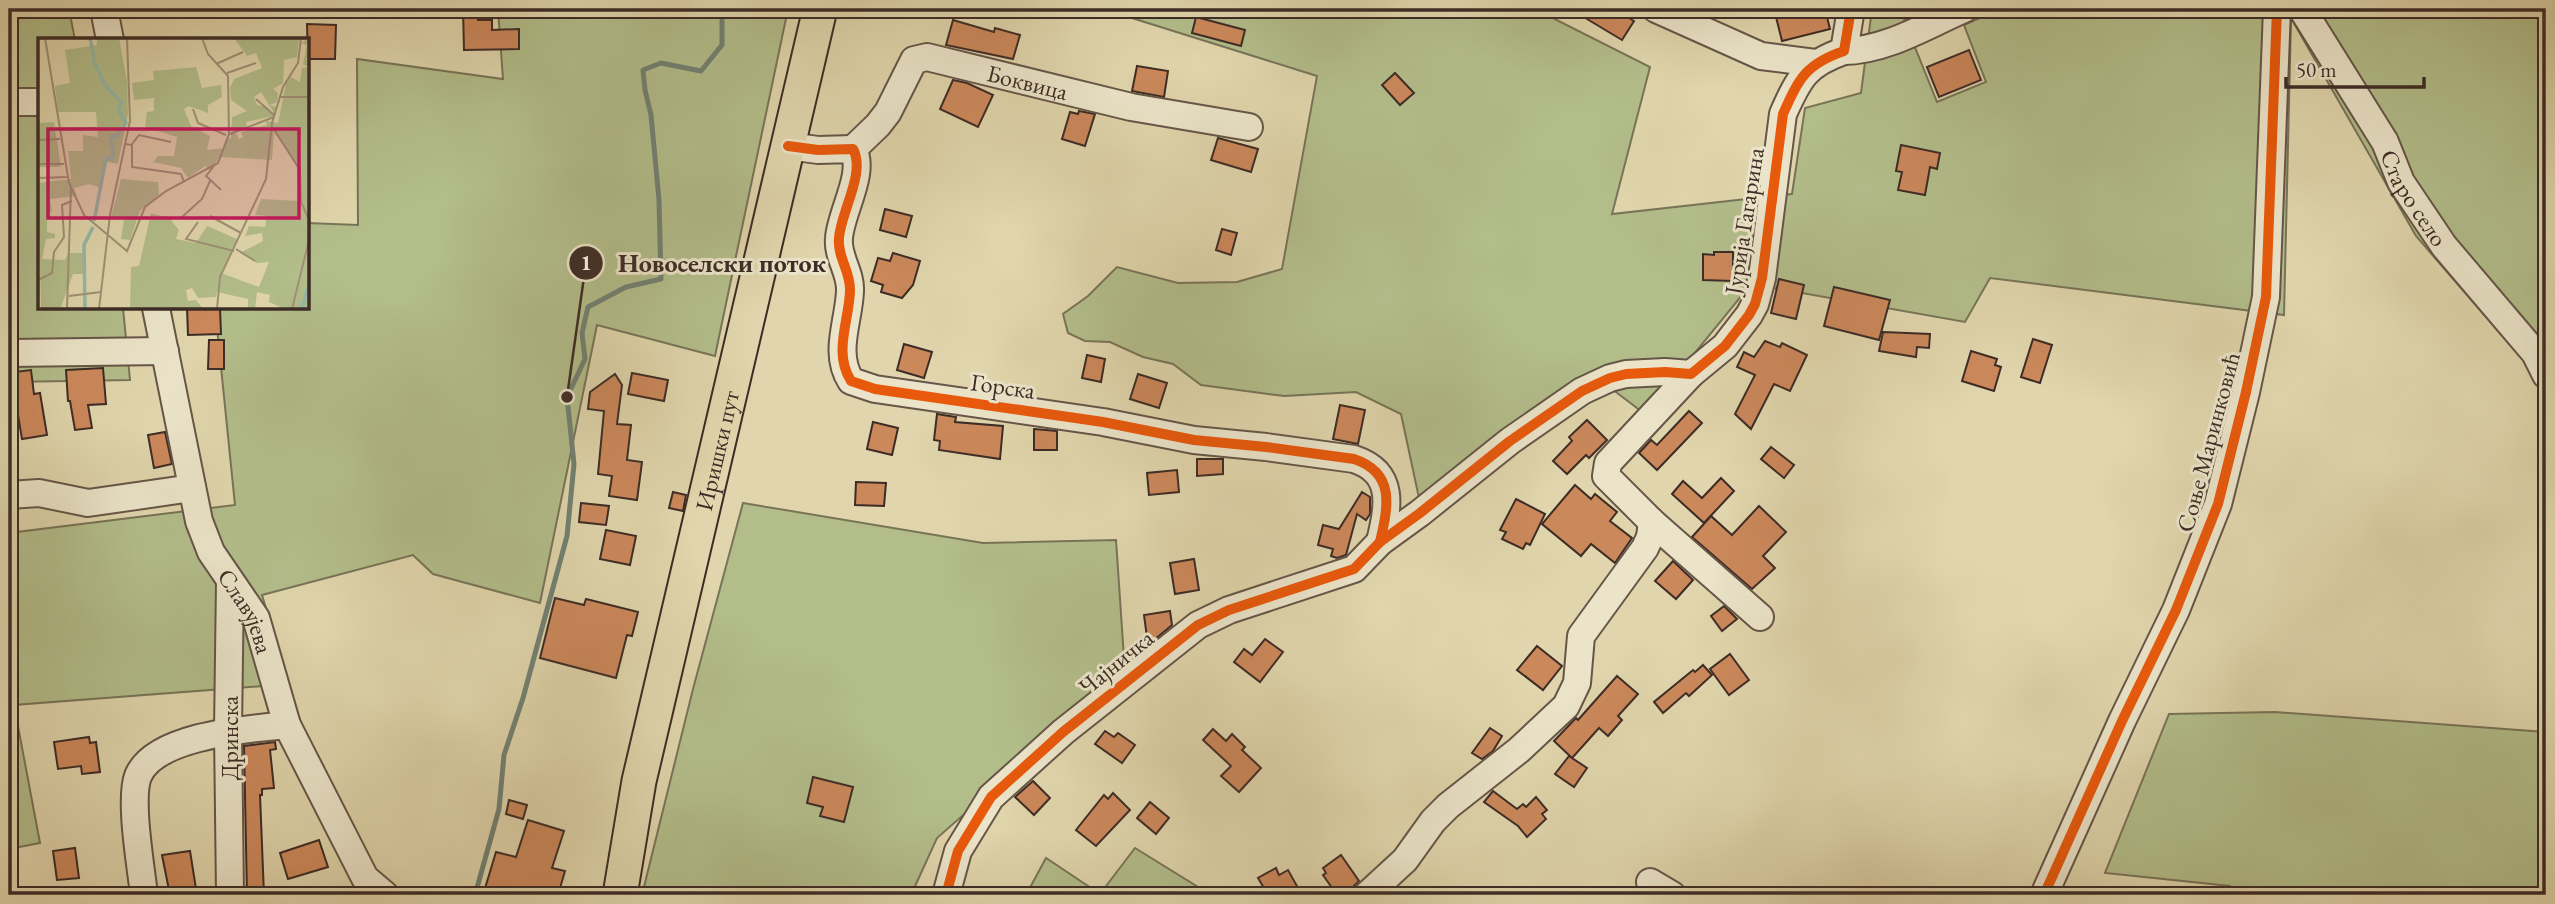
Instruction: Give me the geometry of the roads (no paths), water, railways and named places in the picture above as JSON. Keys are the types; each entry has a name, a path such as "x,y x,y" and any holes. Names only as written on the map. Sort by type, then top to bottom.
{"main road":[{"name":"Иришки пут","path":"620,895 639,781 820,9"}],"street":[{"path":"104,9 110,38"},
{"path":"1656,9 1761,56 1815,63 1844,51 1860,51 1886,42 1964,9"},
{"path":"1844,51 1852,9"},
{"name":"Соње Маринковић","path":"2044,895 2176,610 2218,505 2266,297 2277,9"},
{"name":"Старо село","path":"2302,9 2385,142 2401,182 2444,246 2535,353 2546,375"},
{"name":"Боквица","path":"853,149 888,112 914,60 927,57 1131,107 1249,127"},
{"name":"Јурија Гагарина","path":"1759,617 1608,481 1606,471 1608,463 1618,452 1691,374 1725,346 1749,316 1762,278 1783,114 1806,71 1815,63"},
{"path":"9,102 38,102"},
{"path":"788,145 818,150 853,149"},
{"name":"Горска","path":"853,149 858,162 838,240 850,290 842,346 843,365 851,381 875,389 1103,422 1194,440 1354,459 1367,463 1376,470 1384,483 1385,519 1380,542"},
{"name":"Славујева","path":"156,310 199,521 211,551 256,618 287,724 365,878 385,895"},
{"path":"9,353 165,351"},
{"path":"1380,542 1510,442 1582,391 1626,374 1691,374"},
{"path":"9,512 55,509 192,488"},
{"path":"9,495 39,494 88,503"},
{"path":"1367,895 1405,860 1433,821 1448,806 1519,750 1566,706 1577,683 1581,636 1645,548 1652,522"},
{"name":"Чајничка","path":"946,895 958,850 990,797 1073,723 1198,625 1229,610 1354,569 1380,542"},
{"name":"Дринска","path":"230,581 230,895"},
{"path":"144,895 135,798 138,777 148,760 172,747 228,731 287,724"}],"waterway":[{"path":"475,895 499,809 504,755 523,698 567,536 574,464 567,397 585,359 582,333 588,307 626,287 661,279 659,200 651,115 643,70 661,63 701,71 722,45 722,18 725,9"}],"place":[{"name":"Новоселски поток","path":"567,397"}]}
